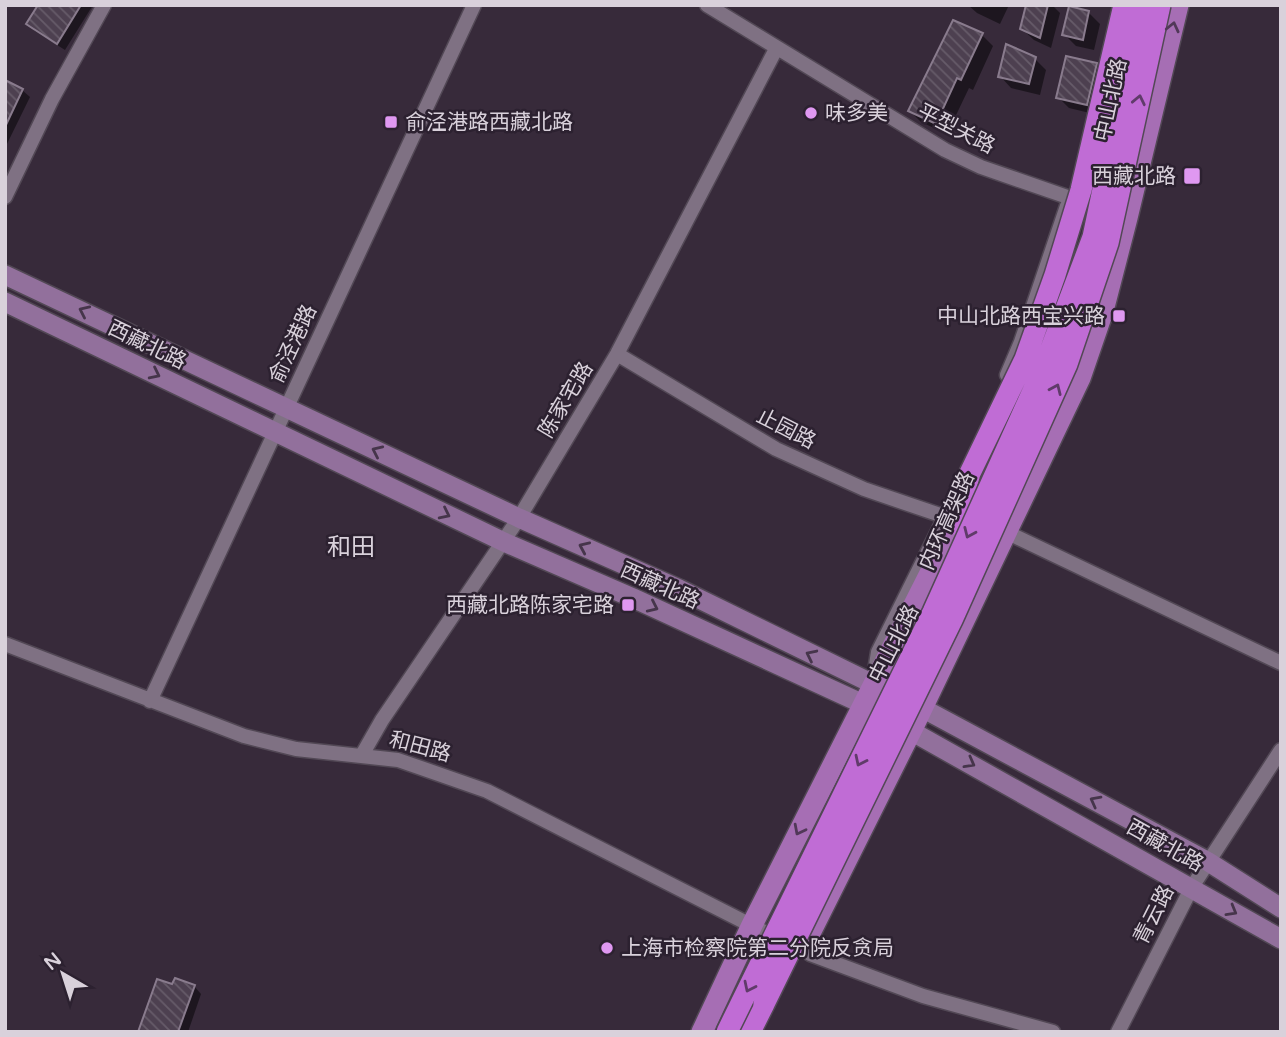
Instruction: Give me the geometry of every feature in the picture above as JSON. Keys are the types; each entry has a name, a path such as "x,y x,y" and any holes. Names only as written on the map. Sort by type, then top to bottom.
{"highway":[{"path":"951,521 970,473 1025,359 1055,275 1081,190 1124,5"},
{"name":"内环高架路","path":"727,1032 933,612 1046,362 1093,237 1142,5"},
{"path":"752,1032 952,620 1067,364 1108,243 1160,5"}],"main road":[{"name":"中山北路","path":"702,1032 752,925 1034,356 1064,279 1078,201 1114,90 1129,5"},
{"name":"中山北路","path":"762,1032 806,953 1080,378 1103,311 1178,5"},
{"name":"西藏北路","path":"5,275 519,518 678,589 868,694 910,730 1281,939"},
{"name":"西藏北路","path":"5,302 504,542 868,694 922,708 1207,862 1281,908"}],"street":[{"path":"5,197 46,111 104,5"},
{"name":"俞泾港路","path":"150,701 474,5"},
{"name":"平型关路","path":"707,5 959,157 1127,218"},
{"name":"陈家宅路","path":"362,755 382,720 504,542 617,354 776,49"},
{"name":"止园路","path":"617,354 745,433 785,454 864,489 951,521"},
{"path":"1006,532 1281,663"},
{"name":"和田路","path":"5,644 260,741 296,749 398,760 487,791 806,953 923,996 1053,1032"},
{"name":"青云路","path":"1118,1032 1192,887 1281,750"}],"building":[{"path":"38,5 81,5 57,44 26,24"},
{"path":"1026,5 1048,5 1040,38 1020,29"},
{"path":"1069,6 1089,11 1083,40 1062,35"},
{"path":"953,20 983,33 961,80 957,78 936,124 908,111"},
{"path":"1006,44 1036,57 1029,84 998,77"},
{"path":"1066,56 1097,63 1087,105 1056,98"},
{"path":"5,80 23,89 5,127"},
{"path":"175,978 195,985 178,1032 138,1032 157,979 172,984"}],"place":[{"name":"味多美","path":"811,113"},
{"name":"俞泾港路西藏北路","path":"391,122"},
{"name":"西藏北路","path":"1192,176"},
{"name":"中山北路西宝兴路","path":"1119,316"},
{"name":"西藏北路陈家宅路","path":"628,605"},
{"name":"上海市检察院第二分院反贪局","path":"607,948"}],"district":[{"name":"和田","path":"351,547"}]}
